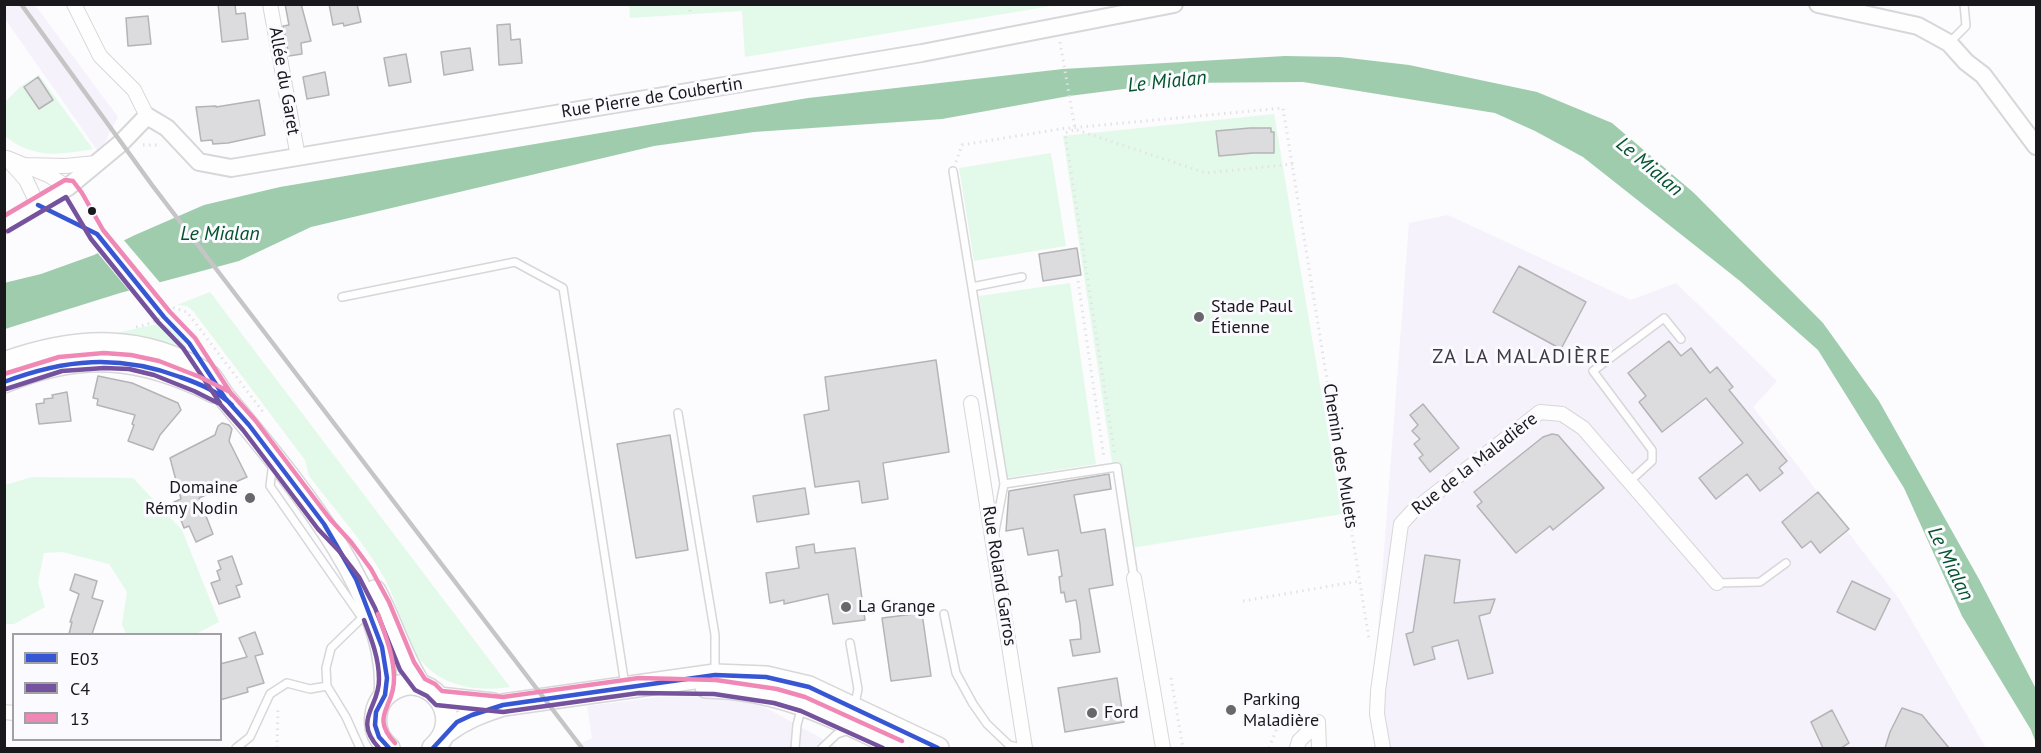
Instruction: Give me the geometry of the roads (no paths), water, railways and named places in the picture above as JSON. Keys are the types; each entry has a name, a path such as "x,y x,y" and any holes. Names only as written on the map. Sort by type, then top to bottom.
{"main road":[{"path":"4,363 68,346 101,344 159,351 188,362 210,376 324,524 345,546 365,573 382,605 407,666 420,685"},
{"path":"4,382 60,364 104,360 129,362 156,368 225,398"},
{"path":"324,524 356,579 366,614 385,662 385,695 376,712 375,724 379,737 389,748"},
{"path":"437,744 460,721 503,705 632,686 715,681 776,696 806,695 854,707 938,748"},
{"path":"385,695 398,687 412,684 431,690 439,698 447,718 437,744"},
{"path":"806,695 857,728 899,748"},
{"path":"439,698 503,705"}],"street":[{"path":"4,225 68,187 121,143 147,116 134,90 100,56 75,4"},
{"name":"Allée du Garet","path":"270,4 298,156"},
{"name":"Rue Pierre de Coubertin","path":"147,116 167,128 199,162 231,168 922,53 1174,4"},
{"path":"1818,4 1918,26 1949,43 1966,62 1983,75 2037,146"},
{"path":"6,157 48,175 68,187"},
{"path":"6,157 26,180 38,205"},
{"path":"24,165 65,166 96,163"},
{"name":"Rue Roland Garros","path":"971,403 1023,748"},
{"name":"Rue de la Maladière","path":"1383,748 1377,714 1378,691 1401,524 1413,511 1540,412 1562,414 1582,428 1717,583"},
{"path":"1134,578 1162,748"},
{"path":"1297,748 1299,741 1318,722 1319,748"}],"lane":[{"path":"1949,43 1966,26 1964,4"},
{"path":"953,171 1004,484 993,539"},
{"path":"342,297 514,262 563,288 632,686"},
{"path":"972,287 1022,277"},
{"path":"1629,482 1652,462 1652,450 1593,370 1664,318 1681,339"},
{"path":"678,413 715,635 715,681"},
{"path":"273,457 270,486 366,614 331,648 326,668 327,686 346,717 360,748"},
{"path":"1004,484 1117,467 1134,578"},
{"path":"1717,583 1760,582 1786,563"},
{"path":"944,614 956,674 973,704 987,724 1009,745 1023,748"},
{"path":"850,643 858,689 854,707"},
{"path":"236,748 250,737 270,694 287,683 310,689 327,686"},
{"path":"795,748 797,725 806,695"},
{"path":"822,748 837,734 857,728"}],"water":[{"name":"Le Mialan","path":"1285,56 1340,57 1409,65 1537,92 1612,123 1694,193 1823,323 1879,401 1980,581 2036,689 2036,743 2031,730 1962,616 1904,488 1818,350 1740,281 1583,157 1495,113 1303,82 1171,83 1069,96 942,119 754,132 654,146 311,227 239,261 120,293 5,329 4,283 41,274 94,255 204,205 280,187 808,98 1063,69"}],"railway":[{"path":"21,4 152,185 582,748"}],"place":[{"name":"Stade Paul Étienne","path":"1199,317"},
{"name":"Domaine Rémy Nodin","path":"250,498"},
{"name":"La Grange","path":"846,607"},
{"name":"Parking Maladière","path":"1231,710"},
{"name":"Ford","path":"1092,713"}],"district":[{"name":"ZA LA MALADIÈRE","path":"1522,357"}]}
